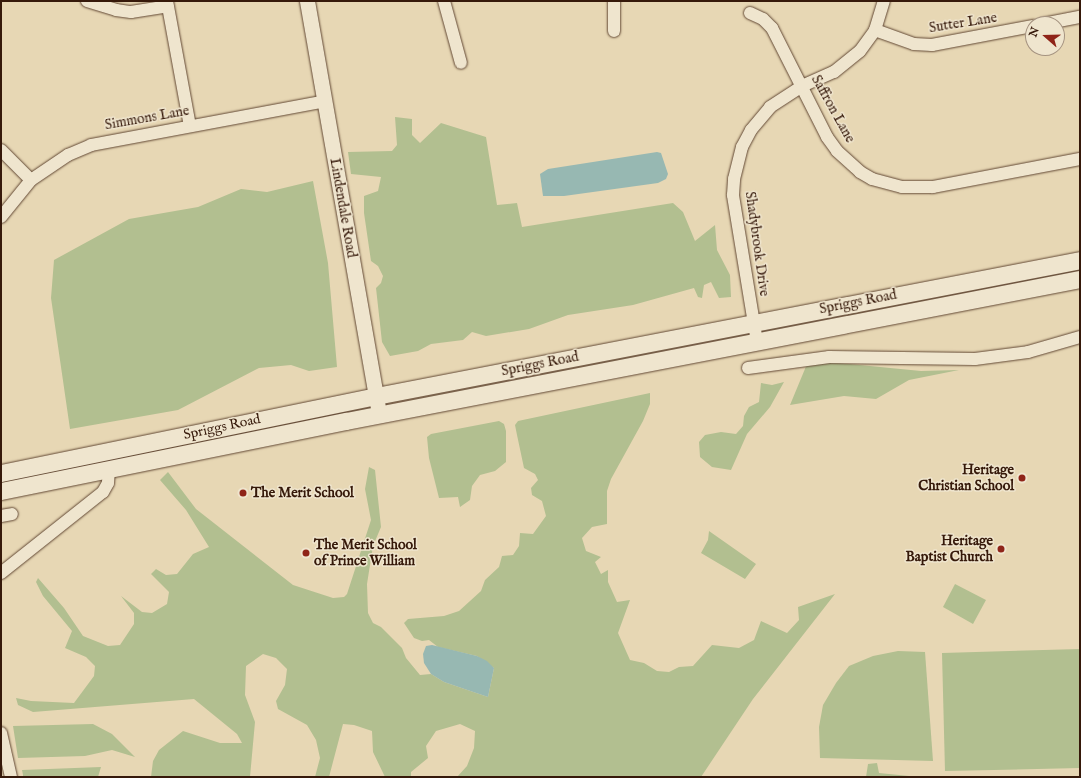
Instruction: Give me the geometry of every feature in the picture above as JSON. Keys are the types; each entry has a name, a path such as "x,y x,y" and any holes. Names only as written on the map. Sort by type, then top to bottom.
{"main road":[{"name":"Spriggs Road","path":"1,473 376,396 1080,260"},
{"name":"Spriggs Road","path":"1,491 379,415 1080,279"}],"street":[{"path":"87,1 116,10 131,12 168,3 190,126"},
{"name":"Lindendale Road","path":"307,1 379,415"},
{"path":"444,1 461,63"},
{"path":"614,1 614,31"},
{"name":"Shadybrook Drive","path":"757,342 735,215 734,184 738,160 758,120 775,103 802,86 834,72 848,63 875,30 884,1"},
{"name":"Saffron Lane","path":"750,13 763,19 772,28 837,151 860,172 888,184 917,188 950,186 1080,159"},
{"path":"1065,20 1080,17"},
{"name":"Sutter Lane","path":"875,30 907,42 932,45 1025,28"},
{"name":"Simmons Lane","path":"1,217 31,180 68,155 91,145 325,101"},
{"path":"1,150 31,180"},
{"path":"748,368 829,357 975,359 1028,352 1080,337"},
{"path":"1,573 103,492 108,483 109,469"},
{"path":"1,733 11,777"}],"green space":[{"path":"395,117 412,119 412,135 420,143 441,123 486,137 497,205 517,203 522,227 673,203 683,212 695,241 715,225 717,250 730,275 731,297 719,298 711,282 704,285 702,298 698,297 694,288 633,305 568,315 529,329 486,336 472,332 463,340 431,344 418,351 390,356 382,342 376,288 381,283 383,276 378,266 371,261 364,213 364,196 378,191 381,177 351,174 348,152 392,151 397,145"},
{"path":"313,181 328,263 337,367 309,371 291,365 259,368 178,410 70,429 51,298 54,260 129,219 198,207 241,189 267,192"},
{"path":"829,362 921,371 959,370 909,380 876,399 844,396 790,405 807,364"},
{"path":"784,382 770,407 747,434 731,470 712,467 700,457 699,442 705,435 721,432 736,434 743,426 744,416 749,407 759,402 761,383 772,385"},
{"path":"650,393 650,404 643,421 611,479 607,491 607,524 592,527 582,538 586,551 601,557 595,562 601,574 608,570 608,582 617,602 630,600 618,633 630,660 644,663 657,671 669,672 679,667 693,666 712,645 739,648 754,640 761,621 787,633 799,620 798,607 835,594 753,699 701,777 457,777 467,766 474,748 475,731 460,724 436,731 426,746 428,758 411,772 411,777 385,777 373,752 372,731 354,725 343,724 329,777 315,777 320,758 316,740 307,725 278,709 276,701 285,685 287,669 276,658 263,654 246,666 245,695 255,722 250,777 151,777 153,761 159,750 183,731 220,743 242,743 237,734 194,699 33,712 18,705 16,698 31,701 74,703 94,676 95,666 86,657 65,648 72,631 43,596 36,582 38,578 64,608 83,636 108,646 120,645 134,624 134,613 121,596 142,612 152,613 167,604 169,592 151,574 156,569 166,575 177,574 193,554 209,547 186,510 160,480 168,472 196,509 293,585 333,598 344,597 347,594 371,520 365,489 369,467 375,470 381,527 373,546 367,584 368,613 373,623 381,627 402,648 406,658 420,675 431,674 444,682 488,697 494,668 477,656 438,647 429,640 422,641 414,638 404,623 408,619 444,616 459,611 481,591 485,580 499,567 502,556 513,555 519,546 520,533 533,534 546,516 542,501 532,495 531,488 538,480 535,474 524,468 515,425 518,421"},
{"path":"499,421 504,424 506,431 506,462 495,471 480,475 472,486 470,500 460,507 458,497 439,498 429,458 427,437 431,434"},
{"path":"709,531 756,564 745,579 701,553 708,540"},
{"path":"955,584 986,600 973,624 943,607"},
{"path":"1080,649 1080,768 945,771 942,653"},
{"path":"898,651 925,652 933,761 820,758 819,727 823,705 836,683 849,666 873,656"},
{"path":"93,724 112,734 135,757 112,750 85,756 18,758 13,726"},
{"path":"877,763 879,773 919,777 866,777 868,764"},
{"path":"101,767 98,777 23,777 22,770"}],"water":[{"path":"657,152 661,153 668,174 666,179 658,183 564,196 543,196 540,174 548,169"},
{"path":"432,645 477,656 487,661 494,668 488,697 444,682 431,674 424,663 423,654 426,646"}],"place":[{"name":"Heritage Christian School","path":"1022,478"},
{"name":"The Merit School","path":"243,493"},
{"name":"Heritage Baptist Church","path":"1001,549"},
{"name":"The Merit School of Prince William","path":"306,553"}]}
